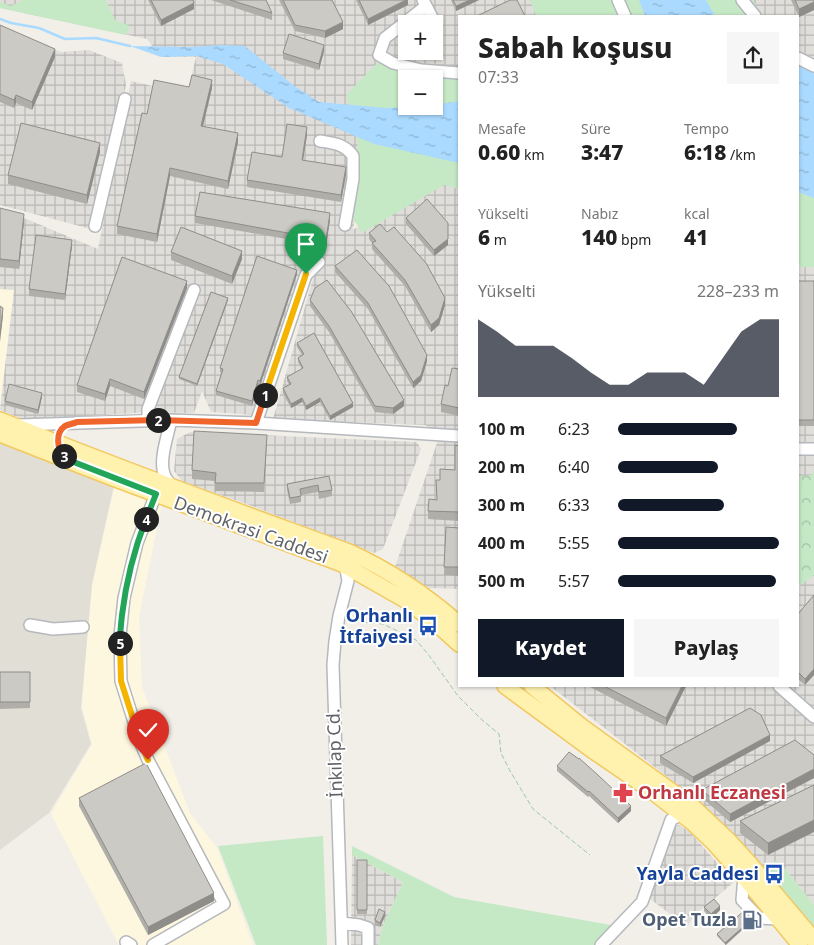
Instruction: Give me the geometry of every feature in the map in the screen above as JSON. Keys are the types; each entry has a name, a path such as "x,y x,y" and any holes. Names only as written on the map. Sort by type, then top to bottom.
{"main road":[{"name":"Demokrasi Caddesi","path":"2,425 349,552 380,567 418,590 458,623"},
{"name":"Demokrasi Caddesi","path":"2,425 71,461 342,564 407,601 458,643"},
{"path":"342,564 366,570 380,567"},
{"path":"506,687 682,813 714,843 800,945"},
{"path":"533,687 581,726 692,806 750,864 814,940"}],"street":[{"path":"618,0 624,15"},
{"path":"742,0 754,15"},
{"path":"431,15 425,3 385,38 379,55 393,63 421,70 458,73"},
{"path":"799,58 814,66"},
{"path":"95,226 125,99"},
{"path":"320,141 335,143 347,148 353,156 353,179 344,225"},
{"path":"256,423 306,274 319,262"},
{"path":"148,420 148,409 194,290"},
{"path":"171,420 162,468 164,476 175,488"},
{"path":"2,425 171,420 256,423 458,436"},
{"path":"71,461 61,454 58,444 63,428 77,422"},
{"path":"799,449 814,449"},
{"path":"153,945 224,904 148,760 121,681 120,636 124,598 137,543 156,494"},
{"name":"İnkılap Cd.","path":"342,564 346,569 348,581 338,620 333,665 342,945"},
{"path":"345,591 354,580 359,578 371,580"},
{"path":"30,625 53,629 83,627"},
{"path":"780,687 814,717"},
{"path":"601,945 642,902 671,820 682,813"},
{"path":"342,922 368,928 368,945"}],"path":[{"path":"338,620 383,624 416,640 458,696 481,720 499,734 501,754 533,809 590,855"}],"shaded area":[{"path":"0,0 814,0 814,905 778,860 764,868 691,795 551,687 799,687 799,15 458,15 458,589 429,588 395,567 440,434 425,425 273,419 320,254 309,253 255,415 211,412 202,391 194,413 150,412 25,420 0,410 14,290 0,289 0,212 24,218 98,249 131,81 187,94 196,57 161,57 147,39 0,8","holes":["369,148 443,180 354,229 353,229"]},
{"path":"0,28 61,52 89,50 122,63 126,85 91,229 0,205"},
{"path":"0,289 14,290 0,406"},
{"path":"190,432 417,442 421,449 383,549 374,553 244,503 183,482 174,471 177,439"},
{"path":"0,438 114,485 92,585 81,708 91,744 49,813 0,850"},
{"path":"115,485 162,503 139,617 142,687 190,813 217,848 253,945 119,945 51,814 92,744 82,707 91,586"},
{"path":"679,825 689,831 734,882 693,917 687,927 649,898 673,827"},
{"path":"352,855 403,882 382,928 378,945 351,945"}],"green space":[{"path":"23,0 106,0 115,20 130,26 126,35 0,8 0,2 11,6"},
{"path":"530,0 753,0 761,15 536,15"},
{"path":"379,61 401,70 398,70 398,115 443,115 443,77 458,78 458,189 444,185 362,233 351,215 358,141 346,95"},
{"path":"799,107 814,141 814,267 799,267"},
{"path":"814,469 814,575 799,586 799,476 812,475"},
{"path":"323,836 327,945 256,945 218,846"},
{"path":"352,846 454,897 611,925 598,945 378,945 382,928 403,882 352,855"},
{"path":"778,860 814,905 814,930 764,868"}],"water":[{"path":"639,0 706,0 714,15 645,15"},
{"path":"130,46 245,46 293,85 319,102 398,108 398,115 443,115 443,104 458,101 458,163 374,144 289,108 223,64 197,56 161,57"},
{"path":"799,65 814,71 814,198 799,192"}],"building":[{"path":"151,0 193,0 194,3 161,20"},
{"path":"230,0 266,0 272,13"},
{"path":"283,0 332,0 343,22 325,31 295,25"},
{"path":"359,0 406,0 368,19"},
{"path":"453,0 470,0 456,6"},
{"path":"510,0 517,0 524,15 479,15"},
{"path":"795,0 814,0 814,2 799,9"},
{"path":"0,25 55,49 32,102 16,95 14,100 0,94"},
{"path":"289,34 324,45 319,64 283,53"},
{"path":"192,75 212,80 201,126 238,133 228,181 170,168 157,234 117,226 142,113 147,114 154,80 189,87"},
{"path":"21,123 100,143 87,195 8,175"},
{"path":"287,124 307,127 302,160 346,167 341,195 247,180 252,152 282,157"},
{"path":"200,192 330,213 326,240 195,216"},
{"path":"427,199 448,223 448,239 434,250 406,218"},
{"path":"0,208 24,214 19,261 0,259"},
{"path":"380,224 387,232 394,227 426,263 445,298 439,318 431,325 405,280 372,243 376,241 369,233"},
{"path":"181,227 242,251 232,276 171,252"},
{"path":"36,235 72,240 65,294 29,289"},
{"path":"357,250 389,286 427,355 421,375 413,382 368,303 335,266"},
{"path":"257,256 297,270 252,401 216,391 223,369 220,368"},
{"path":"122,257 187,281 144,392 110,379 105,394 77,385"},
{"path":"327,280 351,311 404,400 393,408 375,406 329,326 310,300 315,288"},
{"path":"799,281 814,281 814,420 799,420"},
{"path":"211,292 228,298 197,384 179,377"},
{"path":"0,306 3,308 0,334"},
{"path":"314,333 353,403 330,416 320,398 306,406 302,398 291,404 283,388 291,384 287,377 303,368 298,358 304,354 297,343"},
{"path":"452,368 458,369 458,408 441,404 445,385 448,386"},
{"path":"9,384 42,393 38,410 5,401"},
{"path":"194,431 267,435 264,483 215,483 216,473 192,470"},
{"path":"455,445 458,446 458,512 428,511 429,499 437,500 436,480 440,480 440,469 455,470"},
{"path":"329,476 332,490 319,492 318,485 300,489 301,496 290,498 287,484"},
{"path":"446,527 458,528 458,567 444,567"},
{"path":"814,595 814,669 805,679 799,673 799,613"},
{"path":"0,672 30,672 30,702 0,702"},
{"path":"606,687 682,687 666,718"},
{"path":"750,708 761,715 770,735 693,777 660,756"},
{"path":"795,740 814,755 814,769 730,814 702,790"},
{"path":"569,752 579,758 631,806 618,818 589,791 557,766"},
{"path":"146,763 214,893 148,927 79,798"},
{"path":"814,785 814,820 768,843 740,821"},
{"path":"357,860 367,860 367,910 357,910"},
{"path":"714,899 720,906 711,914 704,907"},
{"path":"379,909 385,912 380,923 375,920"},
{"path":"744,911 752,919 725,943 717,934"}],"waterway":[{"path":"0,19 39,28 65,39 96,38 130,46"}],"place":[{"name":"Orhanlı İtfaiyesi","path":"428,626"},
{"name":"Orhanlı Eczanesi","path":"623,793"},
{"name":"Yayla Caddesi","path":"774,874"},
{"name":"Opet Tuzla","path":"752,920"}],"route":[{"path":"148,760 121,681 120,636 124,598 137,543 156,494 71,461 61,454 58,438 63,428 77,422 171,420 256,423 306,274"}]}
